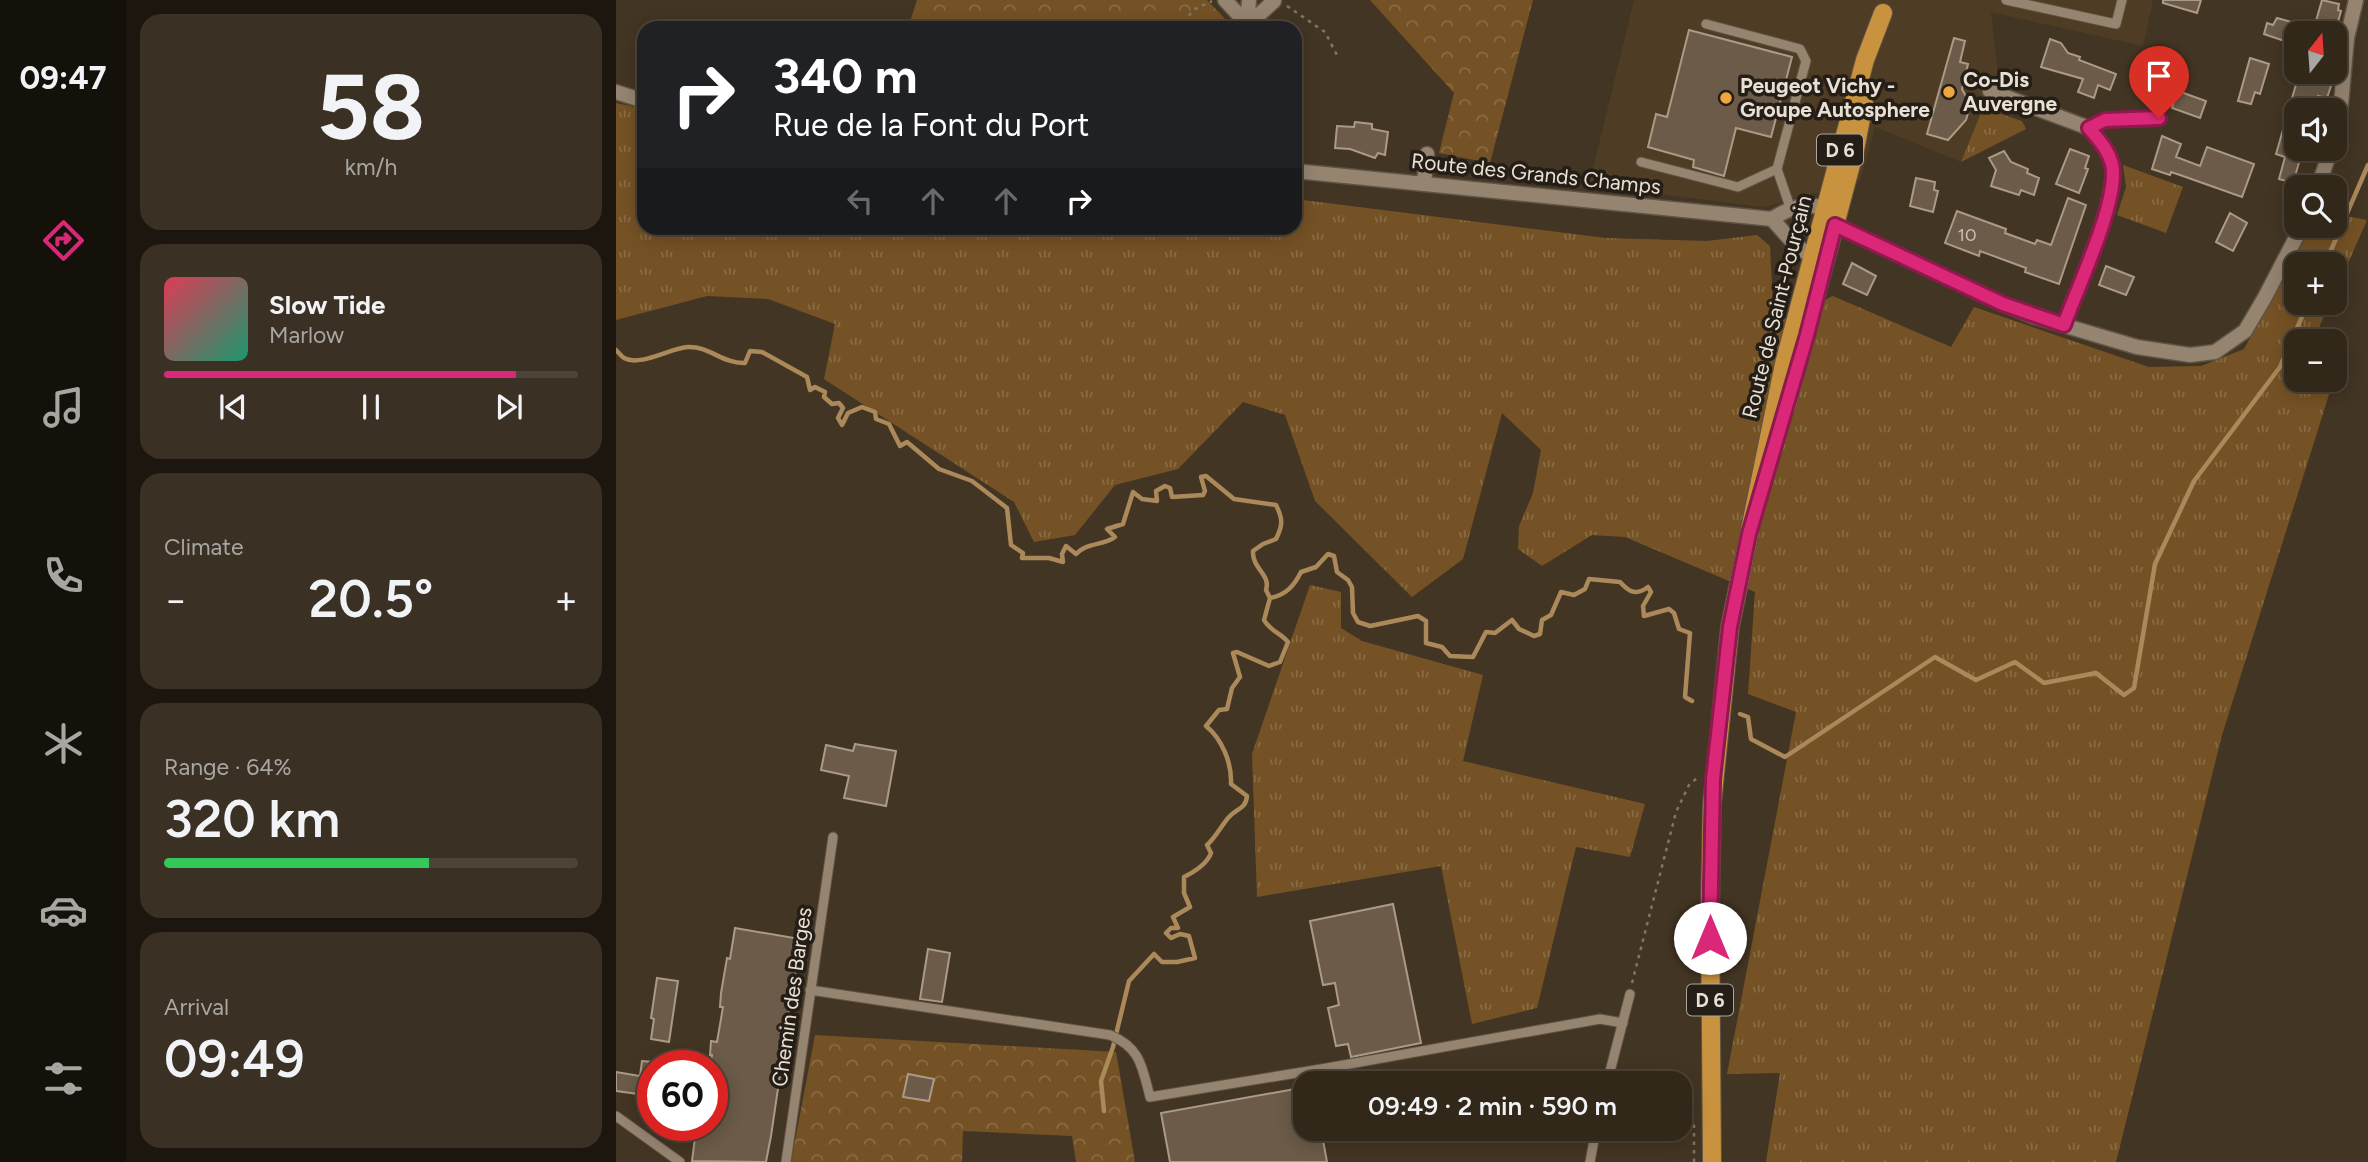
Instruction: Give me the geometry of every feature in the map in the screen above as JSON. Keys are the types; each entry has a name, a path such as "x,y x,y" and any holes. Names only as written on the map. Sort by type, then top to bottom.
{"main road":[{"name":"Route de Saint-Pourçain","path":"1819,259 1825,206 1865,60 1885,7"},
{"name":"Route de Saint-Pourçain","path":"1711,1091 1710,910 1713,779 1730,627 1784,364 1819,259 1835,225 1885,7"},
{"name":"D 6","path":"1706,1162 1711,1091"},
{"name":"D 6","path":"1711,1091 1712,1162"}],"street":[{"path":"1225,0 1243,21"},
{"path":"1248,21 1250,0"},
{"path":"2342,98 2347,38 2356,0"},
{"path":"1251,21 1268,1"},
{"path":"1990,91 2089,128 2105,146 2112,165 2111,199 2064,325"},
{"path":"616,92 637,99"},
{"path":"2089,128 2105,120 2159,118"},
{"path":"1423,183 1427,154"},
{"name":"Route des Grands Champs","path":"1302,172 1772,219"},
{"path":"1819,259 1796,247 1772,219 1790,207 1825,206 1835,225 2003,304 2148,349 2190,355 2215,352 2245,331 2296,238"}],"lane":[{"path":"2006,0 2116,24 2122,0"},
{"path":"1706,24 1800,49 1806,61 1777,169 1790,207"},
{"path":"1642,162 1738,187 1777,169"},
{"name":"Chemin des Barges","path":"786,1162 833,837"},
{"path":"810,990 1110,1035 1125,1041 1137,1054 1150,1097 1600,1019 1623,1023"},
{"path":"1610,1071 1630,994"},
{"path":"616,1115 680,1162"},
{"path":"1590,1162 1594,1141"}],"path":[{"path":"1184,21 1195,9 1216,0"},
{"path":"1268,1 1282,2 1325,32 1339,60"},
{"path":"1630,994 1676,812 1689,785 1700,776"}],"shaded area":[{"path":"1634,0 2153,0 2143,46 1991,12 1998,73 1961,162 1875,127 1860,181 1763,207 1589,185"}],"green space":[{"path":"917,0 1207,0 1227,21 910,21"},
{"path":"1370,0 1533,0 1490,163 1439,153 1454,93"},
{"path":"616,103 637,108 637,235 1302,235 1302,200 1606,238 1707,241 1757,235 1770,246 1774,324 1833,296 1951,347 1974,307 2149,367 2201,366 2244,349 2284,277 2284,315 2325,315 2318,329 2284,329 2284,392 2330,392 2222,735 2116,1162 1766,1162 1780,1073 1727,1074 1796,712 1748,694 1755,592 1625,537 1592,535 1542,566 1518,549 1519,526 1533,493 1541,450 1502,413 1463,559 1412,597 1315,501 1285,415 1243,402 1178,469 1115,485 1075,535 1034,542 1014,502 824,379 835,324 768,299 707,296 616,320"},
{"path":"1983,108 2022,121 2026,129 1961,162"},
{"path":"2123,165 2183,187 2166,233 2117,215 2126,187"},
{"path":"2347,216 2367,220 2347,266 2347,252 2298,252 2305,238 2347,238"},
{"path":"1310,585 1341,592 1341,628 1362,641 1483,675 1463,761 1645,804 1630,857 1576,847 1537,1008 1472,1024 1441,866 1257,897 1252,754"},
{"path":"815,1035 1116,1052 1135,1162 1076,1162 1072,1136 963,1131 962,1162 791,1162"}],"building":[{"path":"2163,0 2201,0 2197,13 2163,3"},
{"path":"2322,0 2339,4 2338,10 2341,11 2338,21 2316,21"},
{"path":"2277,18 2288,21 2284,21 2284,41 2264,34 2267,23 2273,25"},
{"name":"Peugeot Vichy - Groupe Autosphere","path":"1689,30 1792,57 1771,137 1736,128 1724,176 1693,167 1694,160 1648,147 1656,114 1667,117"},
{"name":"Co-Dis Auvergne","path":"1954,38 1965,41 1960,62 1968,64 1962,89 1967,98 1972,99 1966,120 1948,140 1927,134"},
{"path":"2050,39 2061,43 2068,53 2080,57 2079,60 2116,74 2110,90 2098,85 2094,98 2078,92 2083,79 2041,67"},
{"path":"2250,58 2269,64 2260,94 2255,92 2251,104 2238,101"},
{"path":"2144,64 2174,76 2166,96 2138,83"},
{"path":"2296,84 2332,84 2327,98 2292,98"},
{"path":"2178,91 2206,101 2200,118 2172,108"},
{"path":"1355,122 1372,124 1372,129 1388,132 1385,155 1378,153 1375,158 1350,149 1335,148 1337,126 1354,127"},
{"path":"2284,126 2284,157 2276,154"},
{"path":"2162,136 2181,144 2176,157 2200,166 2207,147 2254,164 2242,197 2171,172 2170,175 2152,169"},
{"path":"2070,149 2089,156 2085,168 2088,169 2079,193 2056,184"},
{"path":"2004,151 2011,162 2028,169 2027,173 2039,178 2034,195 2021,190 2019,195 1991,186 1996,170 1989,158"},
{"path":"2284,161 2299,161 2295,175 2284,175 2284,180 2279,179"},
{"path":"1916,178 1935,182 1934,190 1938,191 1933,212 1910,206"},
{"path":"2068,198 2086,205 2059,284 1980,251 1979,256 1945,243 1957,211 2006,229 2005,233 2035,244 2037,240 2051,245"},
{"path":"2230,213 2247,223 2233,251 2216,242"},
{"path":"1852,263 1876,276 1867,295 1843,284"},
{"path":"2106,266 2134,277 2126,295 2099,285"},
{"path":"855,744 896,751 886,806 844,798 849,776 821,770 826,745 853,751"},
{"path":"1393,904 1421,1043 1351,1057 1348,1044 1336,1046 1328,1008 1339,1005 1335,983 1323,985 1310,921"},
{"path":"735,928 800,939 766,1162 692,1161 695,1141 728,1141 728,1050 710,1050 711,1041 717,1042 723,1007 720,1007 721,993 727,958 730,959"},
{"path":"928,949 950,953 942,1002 920,999"},
{"path":"657,978 678,981 669,1042 651,1039"},
{"path":"616,1072 637,1076 637,1094 616,1091"},
{"path":"908,1074 934,1079 929,1101 903,1097"},
{"path":"1293,1089 1293,1141 1323,1141 1327,1162 1170,1162 1161,1113"}],"waterway":[{"path":"2330,252 2368,165"},
{"path":"1740,714 1748,717 1751,739 1785,757 1935,657 1976,680 2015,662 2044,683 2096,673 2124,695 2134,688 2155,564 2194,481 2280,367 2303,315"},
{"path":"616,350 624,358 638,360 681,348 696,347 737,363 745,363 750,351 762,352 807,377 810,390 815,387 825,392 824,397 832,404 839,403 843,408 838,418 842,425 848,413 862,407 875,412 876,419 889,424 900,446 907,442 939,469 972,481 1007,508 1011,545 1023,553 1022,558 1049,558 1063,562 1062,554 1066,546 1076,554 1115,537 1107,529 1123,524 1133,492 1142,499 1157,501 1156,491 1165,486 1170,488 1172,497 1203,495 1205,491 1201,477 1206,476 1234,499 1276,505 1281,522 1276,539 1253,551 1255,562 1266,580 1266,590 1270,598"},
{"path":"1270,598 1285,592 1301,572 1316,567 1328,554 1334,556 1337,572 1348,580 1352,587 1353,613 1358,622 1370,626 1418,616 1426,621 1426,643 1442,647 1450,656 1473,657 1486,632 1495,633 1512,620 1519,629 1534,636 1540,634 1542,620 1551,615 1561,592 1574,595 1585,589 1589,579 1620,582 1633,592 1648,587 1651,592 1643,606 1644,616 1669,609 1674,613 1679,629 1690,633 1685,697 1692,701"},
{"path":"1104,1111 1101,1081 1113,1047 1129,981 1154,954 1162,962 1195,958 1189,936 1180,934 1171,938 1166,933 1171,928 1178,928 1173,917 1190,907 1184,893 1184,877 1206,861 1211,853 1207,845 1229,817 1243,806 1247,796 1231,784 1225,752 1206,726 1219,710 1227,709 1232,688 1240,677 1233,653 1237,652 1269,666 1280,662 1288,642 1264,620 1270,598"}],"place":[{"name":"Co-Dis Auvergne","path":"1949,92"},
{"name":"Peugeot Vichy - Groupe Autosphere","path":"1726,98"}],"route":[{"path":"1710,938 1713,779 1730,627 1749,534 1807,335 1835,225 2003,304 2064,325 2111,199 2112,165 2105,146 2089,128 2105,120 2159,118"}]}
